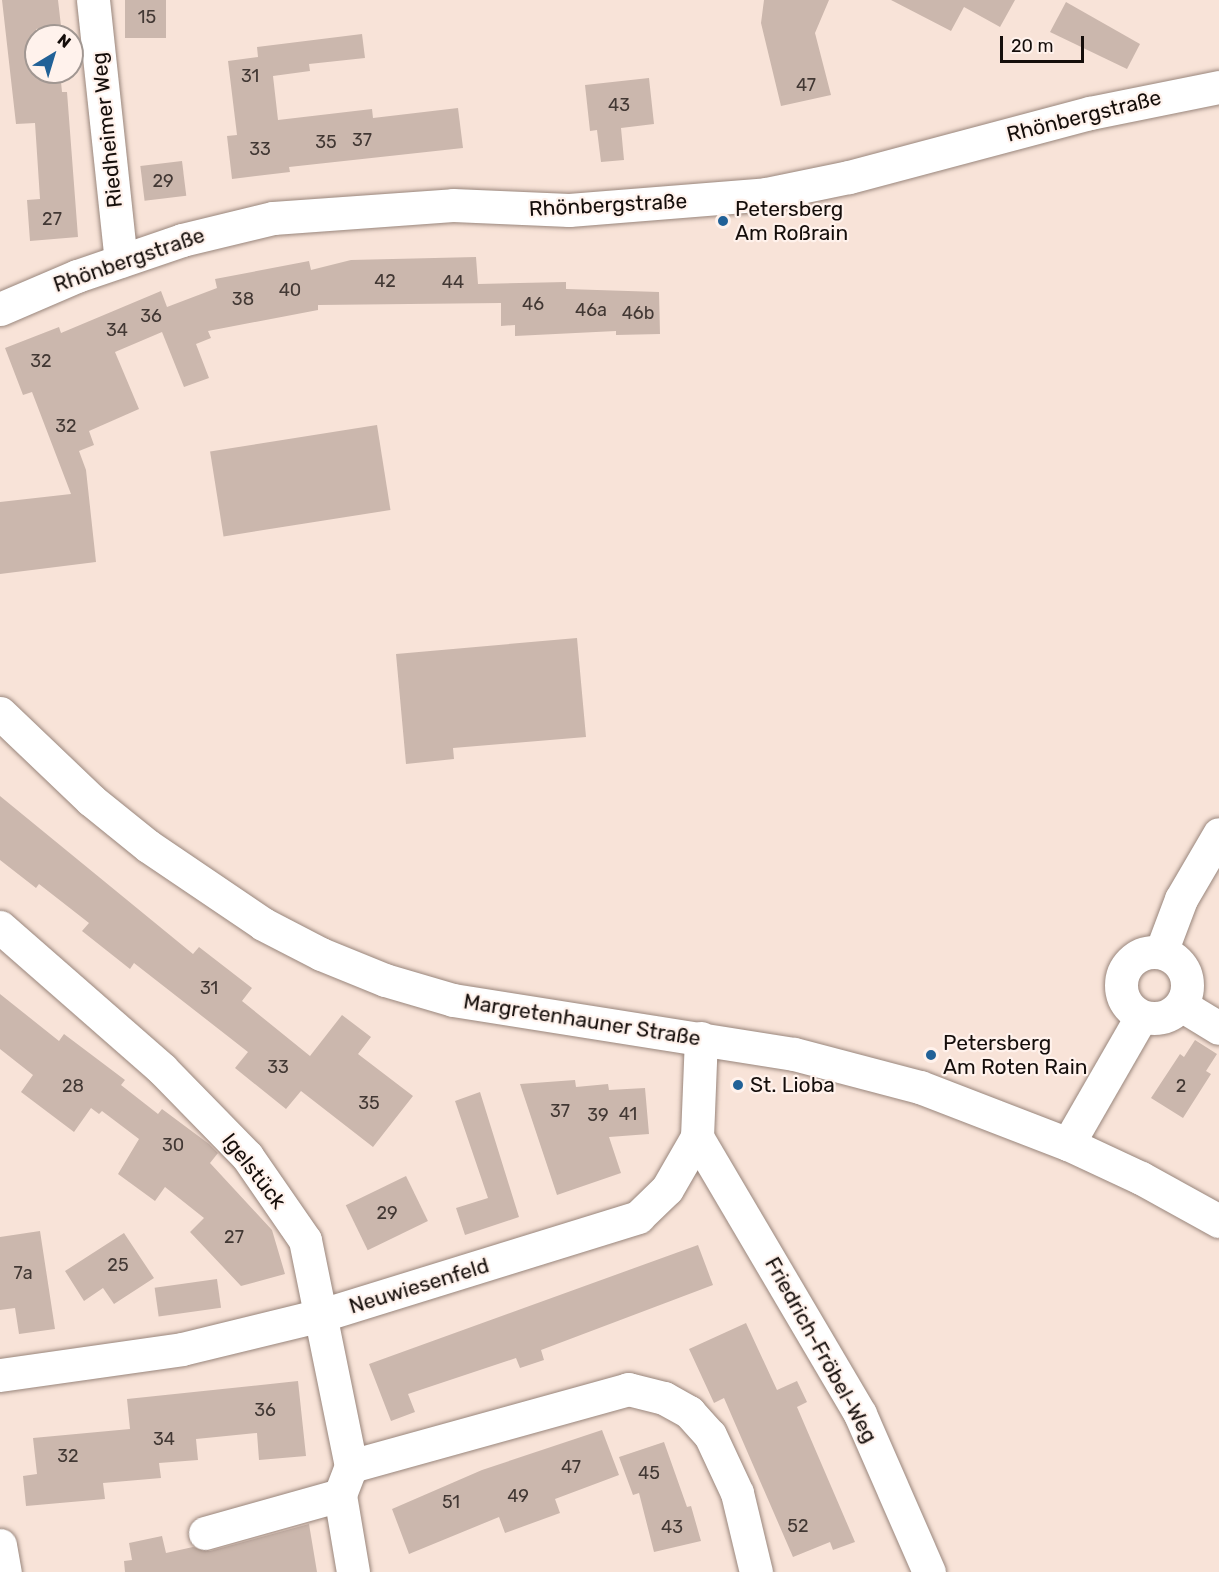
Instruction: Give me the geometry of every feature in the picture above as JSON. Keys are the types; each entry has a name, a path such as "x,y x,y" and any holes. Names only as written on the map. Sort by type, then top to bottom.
{"street":[{"name":"Riedheimer Weg","path":"93,0 121,261"},
{"name":"Rhönbergstraße","path":"0,309 121,261 232,226 315,214 453,205 569,210 766,194 849,177 1168,95 1219,87"},
{"name":"Margretenhauner Straße","path":"0,713 92,800 148,846 263,924 321,954 386,980 453,1000 794,1054 920,1087 1068,1144 1141,1178 1219,1221"},
{"path":"1161,952 1181,899 1219,834"},
{"name":"Igelstück","path":"0,927 162,1069 247,1156 305,1240 322,1315 345,1480 353,1572"},
{"path":"1161,952 1182,968 1187,993 1181,1005 1163,1018 1142,1017 1122,997 1122,976 1134,958 1161,952"},
{"path":"1181,1005 1219,1028"},
{"path":"1068,1144 1142,1017"},
{"name":"Neuwiesenfeld","path":"0,1375 182,1349 322,1315 638,1217 667,1189 697,1137 701,1038"},
{"name":"Friedrich-Fröbel-Weg","path":"697,1137 860,1414 929,1572"},
{"path":"205,1533 345,1480 628,1389 664,1398 690,1412 710,1435 737,1493 756,1572"},
{"path":"0,1545 5,1572"}],"building":[{"path":"2,0 58,0 61,24 24,24 24,84 61,84 62,92 67,92 78,237 30,241 27,200 40,199 35,123 16,124"},
{"path":"125,0 166,0 166,38 125,38"},
{"path":"764,0 829,0 815,33 831,95 781,106 761,23"},
{"path":"891,0 1015,0 1000,27 964,7 951,31"},
{"path":"1066,2 1140,44 1127,69 1050,32"},
{"path":"362,34 365,58 309,64 310,71 273,76 278,120 372,109 373,118 458,108 463,148 289,167 290,172 232,179 227,136 237,135 228,61 258,57 257,47"},
{"path":"649,78 654,124 621,128 624,160 601,162 597,130 590,131 585,85"},
{"path":"182,161 186,196 145,201 140,166"},
{"path":"476,257 478,284 566,282 566,289 659,292 660,334 616,335 616,331 515,336 515,325 501,326 501,303 318,305 318,310 208,331 211,338 196,344 209,378 184,387 162,332 115,352 139,409 89,431 94,445 79,451 86,470 96,562 0,574 0,502 71,494 32,392 23,395 5,348 59,327 61,333 161,291 167,307 217,288 215,279 309,261 311,270 351,260"},
{"path":"377,425 390,510 224,536 210,451"},
{"path":"577,638 586,737 453,748 454,759 406,764 396,654"},
{"path":"0,796 193,954 199,947 252,988 242,1001 310,1056 342,1015 371,1037 358,1054 413,1096 373,1147 301,1091 286,1109 235,1068 248,1052 134,963 130,969 82,931 89,923 39,884 36,888 0,860"},
{"path":"0,994 59,1041 64,1034 125,1080 121,1085 158,1114 162,1109 209,1144 218,1153 210,1163 272,1230 285,1274 241,1286 190,1232 204,1218 165,1187 155,1201 118,1174 139,1139 102,1111 99,1114 91,1108 74,1132 21,1092 33,1075 0,1049"},
{"path":"1195,1040 1217,1054 1206,1071 1211,1074 1183,1118 1151,1098 1180,1054 1184,1057"},
{"path":"575,1080 576,1087 608,1084 609,1090 645,1088 649,1134 609,1137 621,1173 557,1195 520,1084"},
{"path":"480,1092 519,1217 465,1235 456,1208 488,1198 455,1101"},
{"path":"406,1176 428,1221 368,1250 346,1205"},
{"path":"40,1231 55,1329 19,1334 15,1308 0,1310 0,1237"},
{"path":"124,1233 154,1278 114,1304 103,1288 84,1301 65,1271"},
{"path":"698,1245 713,1285 541,1350 544,1360 520,1368 516,1358 408,1394 415,1412 391,1421 369,1364"},
{"path":"217,1279 221,1308 159,1316 155,1288"},
{"path":"746,1323 777,1390 797,1381 807,1402 797,1407 855,1542 833,1550 830,1542 793,1557 724,1398 714,1403 689,1349"},
{"path":"298,1381 306,1456 259,1460 257,1433 196,1439 198,1460 159,1463 161,1478 103,1483 105,1499 26,1506 23,1476 37,1474 33,1438 130,1429 127,1399"},
{"path":"602,1430 619,1475 555,1499 560,1513 505,1533 499,1517 409,1554 392,1509 482,1470"},
{"path":"664,1442 687,1507 691,1506 701,1541 654,1552 639,1493 633,1495 619,1457"},
{"path":"309,1524 317,1572 125,1572 124,1561 132,1560 129,1543 162,1536 166,1553 193,1547 210,1551"}],"place":[{"name":"Petersberg Am Roßrain","path":"723,221"},
{"name":"Petersberg Am Roten Rain","path":"931,1055"},
{"name":"St. Lioba","path":"738,1085"}]}
